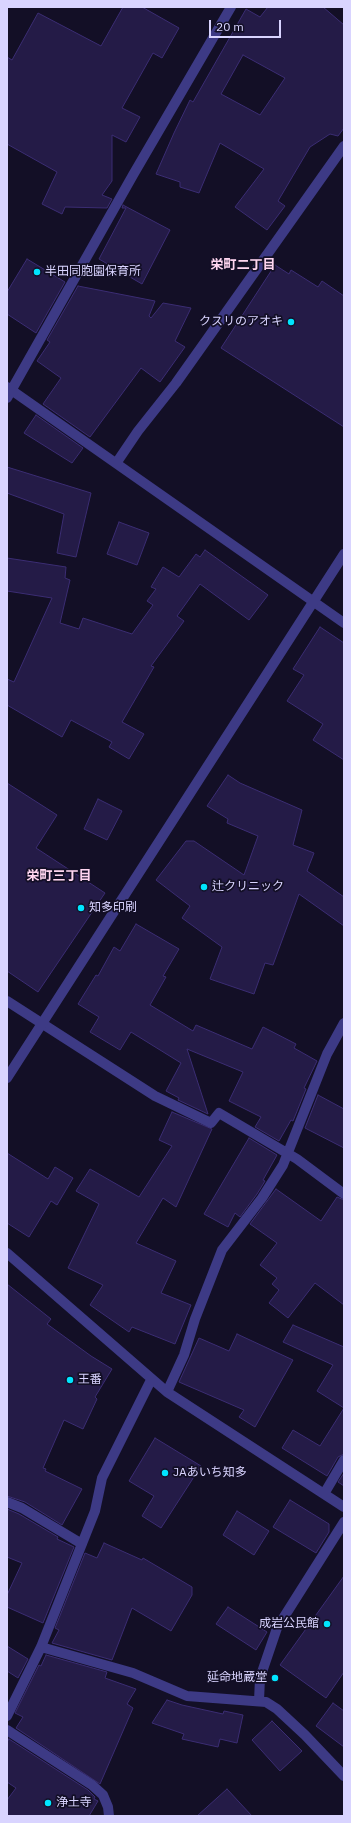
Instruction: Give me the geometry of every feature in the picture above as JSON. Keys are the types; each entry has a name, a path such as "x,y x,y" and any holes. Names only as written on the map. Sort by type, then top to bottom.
{"street":[{"path":"231,7 8,392 116,462 344,623"},
{"path":"116,462 138,431 176,383 344,146"},
{"path":"7,1078 344,554"},
{"path":"7,1002 155,1096 212,1123 219,1113 288,1154 344,1194"},
{"path":"167,1392 184,1355 195,1319 222,1250 262,1198 283,1165 327,1054 344,1023"},
{"path":"7,1253 151,1380 167,1392 344,1507"},
{"path":"7,1716 41,1647 96,1511 102,1478 151,1380"},
{"path":"324,1494 344,1460"},
{"path":"7,1502 22,1508 82,1544"},
{"path":"260,1701 260,1678 277,1628 344,1522"},
{"path":"41,1647 133,1672 188,1696 266,1702 277,1709 306,1735 344,1776"},
{"path":"7,1730 92,1785 103,1795 108,1807 108,1816"}],"building":[{"path":"123,7 142,7 179,28 162,58 153,53 122,108 140,117 126,142 112,135 112,181 102,195 112,199 107,208 65,207 62,214 42,204 57,172 7,144 7,57 12,60 38,13 101,46"},
{"path":"268,7 323,7 344,25 344,128 338,136 330,134 310,147 278,201 285,206 267,230 235,207 264,169 220,143 199,193 180,187 180,182 156,174 190,100 193,102 246,9 260,17","holes":["243,55 285,78 260,115 221,94"]},
{"path":"123,205 170,230 142,284 99,259 126,208 122,208"},
{"path":"27,259 65,282 36,333 7,314 7,292"},
{"name":"クスリのアオキ","path":"275,265 289,274 291,270 318,287 322,281 344,296 344,427 221,348"},
{"path":"78,286 155,301 149,316 151,318 163,303 191,308 175,341 185,347 160,382 141,368 90,437 43,404 61,378 37,361 50,342 47,340"},
{"path":"36,415 83,448 72,463 24,433"},
{"path":"7,467 91,493 76,557 57,553 64,514 7,493"},
{"path":"119,522 149,533 137,565 107,554"},
{"path":"205,550 268,595 249,620 200,584 177,616 184,621 151,666 154,667 122,722 144,734 129,759 109,747 112,742 71,720 62,737 7,705 7,679 14,682 52,598 7,591 7,558 66,567 65,578 70,580 60,623 79,629 83,618 132,634 153,605 147,601 156,589 151,587 163,567 179,577 196,554 200,557"},
{"path":"320,627 344,643 344,760 313,740 323,724 287,701 304,675 293,669"},
{"path":"228,775 240,783 302,810 293,845 314,853 307,871 344,897 344,926 299,894 273,965 265,963 254,994 210,979 222,947 182,918 190,906 156,880 186,841 194,841 244,875 258,836 227,823 228,819 207,806"},
{"name":"知多印刷","path":"7,783 57,815 36,848 105,893 38,992 7,971"},
{"path":"98,799 122,811 107,840 84,829"},
{"path":"136,924 179,949 163,976 166,977 150,1005 193,1031 196,1025 252,1049 263,1027 296,1044 294,1048 317,1061 304,1088 306,1089 293,1121 291,1120 279,1141 255,1127 261,1117 229,1101 243,1072 187,1049 208,1114 178,1100 179,1098 166,1091 181,1063 131,1032 120,1050 90,1032 99,1017 78,1004 96,975 98,976 114,947 120,951"},
{"path":"318,1095 344,1109 344,1148 305,1128"},
{"path":"172,1112 212,1129 176,1207 163,1198 136,1243 176,1261 161,1293 191,1305 175,1344 132,1327 129,1332 90,1305 103,1285 68,1268 99,1204 76,1191 90,1169 139,1197 172,1146 159,1140"},
{"path":"249,1138 277,1155 257,1194 240,1217 235,1213 228,1227 204,1214"},
{"path":"7,1153 48,1179 55,1167 73,1178 57,1205 51,1201 29,1237 7,1223"},
{"path":"276,1189 321,1221 337,1197 344,1200 344,1305 315,1283 288,1318 269,1303 279,1290 272,1284 277,1278 260,1265 277,1243 250,1224"},
{"path":"7,1284 51,1319 47,1324 91,1356 112,1369 95,1397 97,1399 83,1429 64,1420 43,1468 46,1469 45,1471 82,1489 62,1525 25,1502 7,1496"},
{"path":"293,1325 344,1347 344,1408 317,1391 333,1365 283,1342"},
{"path":"237,1334 293,1360 255,1427 239,1417 244,1410 179,1382 199,1338 229,1351"},
{"path":"344,1408 344,1454 338,1457 327,1476 282,1448 293,1430 320,1446"},
{"name":"JAあいち知多","path":"155,1438 201,1466 161,1528 142,1516 154,1496 129,1481"},
{"path":"344,1473 344,1486 338,1482"},
{"path":"290,1500 329,1524 329,1532 316,1553 273,1527"},
{"path":"7,1509 19,1514 58,1537 57,1539 74,1547 43,1623 7,1607 7,1595 22,1563 7,1557"},
{"path":"237,1511 269,1531 254,1555 223,1535"},
{"path":"104,1543 142,1560 143,1558 192,1587 192,1595 171,1631 132,1608 112,1660 52,1643 59,1630 55,1628 85,1553 97,1558"},
{"name":"成岩公民館","path":"344,1576 344,1672 326,1698 280,1665"},
{"path":"228,1607 267,1632 256,1650 216,1624"},
{"path":"7,1646 28,1659 18,1678 7,1671"},
{"path":"46,1655 107,1672 105,1678 136,1689 127,1704 133,1708 100,1784 16,1728 23,1717 15,1713 39,1665 41,1666"},
{"path":"167,1700 182,1705 223,1714 224,1711 243,1715 237,1743 220,1739 218,1747 182,1739 184,1734 152,1723"},
{"path":"333,1703 344,1711 344,1747 316,1726"},
{"path":"272,1721 302,1751 280,1771 252,1740"},
{"path":"9,1739 88,1790 95,1797 94,1799 98,1801 89,1816 7,1816 7,1800 16,1788 7,1782 7,1742"},
{"path":"227,1789 252,1816 197,1816"}],"place":[{"name":"半田同胞園保育所","path":"37,272"},
{"name":"クスリのアオキ","path":"291,322"},
{"name":"辻クリニック","path":"204,887"},
{"name":"知多印刷","path":"81,908"},
{"name":"王番","path":"70,1380"},
{"name":"JAあいち知多","path":"165,1473"},
{"name":"成岩公民館","path":"327,1624"},
{"name":"延命地蔵堂","path":"275,1678"},
{"name":"浄土寺","path":"48,1803"}],"district":[{"name":"栄町二丁目","path":"243,265"},
{"name":"栄町三丁目","path":"59,876"}]}
